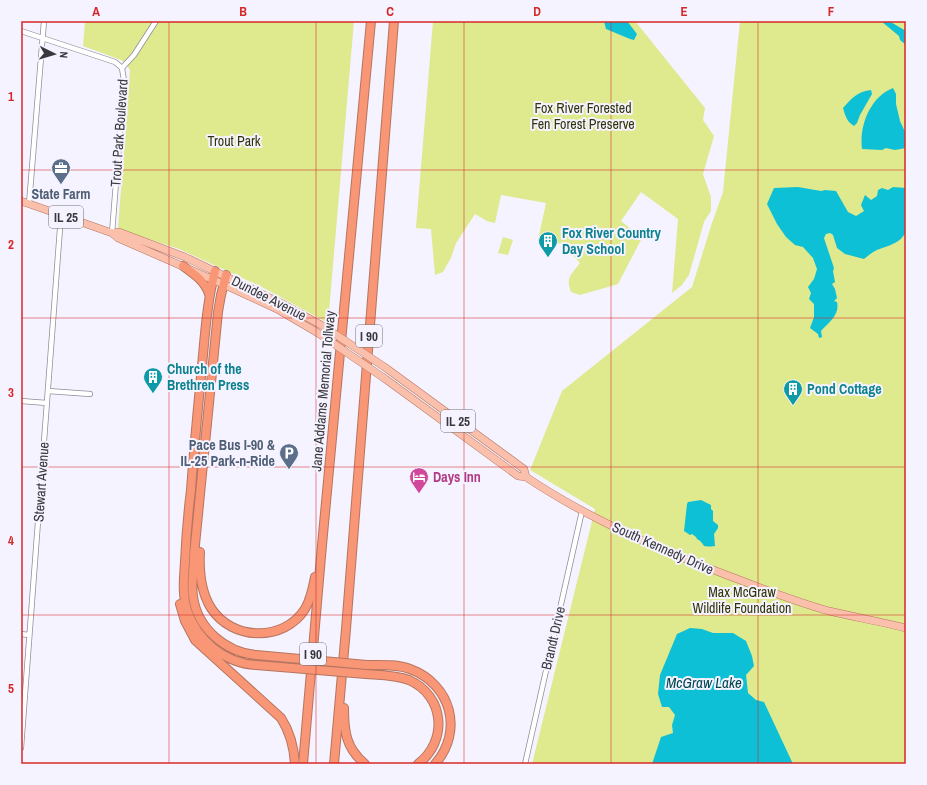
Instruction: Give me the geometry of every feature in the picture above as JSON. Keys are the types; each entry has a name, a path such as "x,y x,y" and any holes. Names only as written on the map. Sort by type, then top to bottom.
{"highway":[{"name":"Jane Addams Memorial Tollway","path":"303,764 371,21"},
{"name":"I 90","path":"334,764 394,21"},
{"path":"183,266 198,277 208,290 209,294"},
{"path":"216,271 209,294 186,546 184,591 186,608 193,624 204,640 221,654 236,661 256,665 396,677 408,680 424,690 433,702 438,716 438,734 431,751 418,764"},
{"path":"226,276 218,312 192,585 196,608 204,625 219,641 234,650 246,654 409,668 428,679 441,692 449,708 450,729 448,744 435,764"},
{"path":"203,475 200,561 201,582 212,610 228,625 243,631 261,634 278,629 296,619 306,608 322,545"},
{"path":"186,546 179,590 180,605 191,634 201,646 277,712 289,731 292,740 295,764"},
{"path":"346,629 344,703 345,729 348,743 352,750 365,764"}],"main road":[{"name":"Dundee Avenue","path":"21,201 112,233 118,238 277,309 318,333 384,378 442,422 518,476 526,477 582,511"},
{"name":"Dundee Avenue","path":"112,233 119,232 185,257 281,303 323,326 386,368 524,469 526,477"},
{"name":"South Kennedy Drive","path":"582,511 636,538 764,590 829,610 906,628"}],"street":[{"path":"29,204 44,21"},
{"name":"Trout Park Boulevard","path":"112,233 124,81 122,68 134,55 156,21"},
{"path":"21,31 115,62 122,68"},
{"name":"Stewart Avenue","path":"21,748 61,215"},
{"path":"48,391 90,394"},
{"path":"21,401 47,403"},
{"name":"Brandt Drive","path":"525,764 582,511"},
{"path":"21,634 29,635"}],"green space":[{"name":"Trout Park","path":"85,21 354,21 328,323 260,286 179,249 118,229 130,70 121,60 83,46"},
{"name":"Fox River Forested Fen Forest Preserve","path":"433,21 635,21 705,108 703,120 714,136 703,174 711,197 711,211 704,222 689,275 682,285 672,293 678,219 641,192 621,221 642,238 618,284 580,295 571,292 569,287 569,279 580,263 563,244 538,240 546,203 501,195 495,223 487,221 475,214 456,243 451,258 443,272 435,275 431,229 416,228"},
{"name":"Max McGraw Wildlife Foundation","path":"740,21 906,21 906,764 532,764 595,509 530,470 562,391 692,287 723,192"},
{"path":"503,237 513,240 508,255 498,253"}],"water":[{"path":"604,21 627,21 637,34 634,40 606,29"},
{"path":"881,21 889,21 906,31 906,45 900,40 899,36"},
{"path":"893,88 896,94 896,104 900,121 906,134 906,148 895,150 886,148 882,150 862,149 862,131 864,122 872,105 885,92"},
{"path":"871,90 872,94 854,126 848,120 843,108 862,92"},
{"path":"798,187 821,191 836,191 848,212 856,216 864,211 861,205 865,195 871,200 877,196 878,190 882,188 888,190 893,187 906,188 906,231 898,241 875,251 864,259 845,254 837,248 833,235 830,233 826,234 824,238 834,268 833,271 835,282 832,284 837,298 834,301 837,302 838,307 835,315 821,331 822,337 819,338 818,334 810,328 814,317 814,304 809,299 811,293 808,287 814,279 817,269 813,258 803,247 795,245 786,237 777,224 767,204 774,188"},
{"path":"701,500 711,505 711,509 713,511 713,521 718,525 718,528 714,534 715,546 704,546 692,534 690,535 684,531 688,502"},
{"name":"McGraw Lake","path":"690,628 702,629 713,633 733,633 746,641 754,666 746,675 748,693 756,700 764,702 793,764 652,764 661,737 673,733 672,725 675,715 669,707 662,707 658,694 660,675 677,634"}],"place":[{"name":"State Farm","path":"61,185"},
{"name":"Fox River Country Day School","path":"548,258"},
{"name":"Church of the Brethren Press","path":"153,394"},
{"name":"Pond Cottage","path":"793,406"},
{"name":"Pace Bus I-90 & IL-25 Park-n-Ride","path":"289,470"},
{"name":"Days Inn","path":"419,494"}]}
